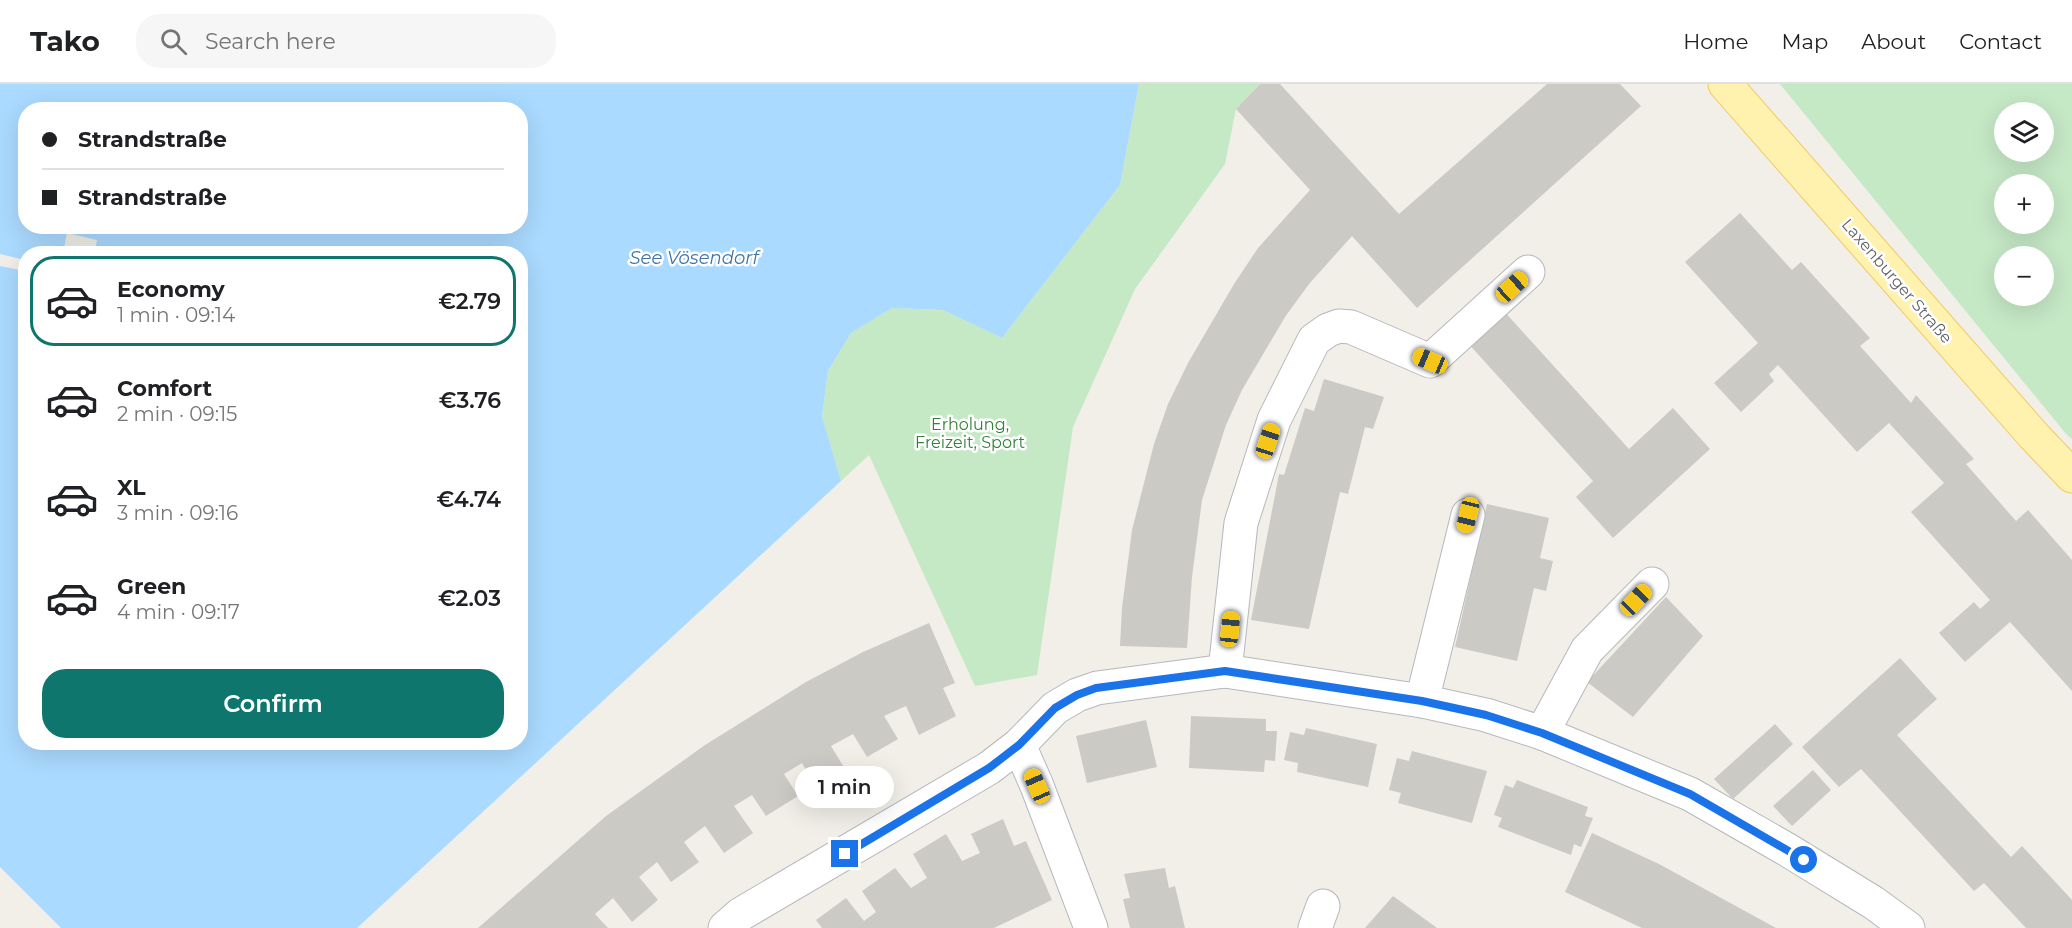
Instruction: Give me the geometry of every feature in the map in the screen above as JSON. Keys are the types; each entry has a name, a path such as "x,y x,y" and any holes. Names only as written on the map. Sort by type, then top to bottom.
{"main road":[{"name":"Laxenburger Straße","path":"1725,84 2026,427 2072,476"}],"street":[{"path":"1225,671 1241,523 1274,420 1314,340 1328,330 1339,326 1350,327 1430,361 1528,272"},
{"path":"1422,701 1468,515"},
{"path":"1542,733 1587,650 1652,584"},
{"path":"725,928 741,914 989,768 1019,745 1055,708 1077,695 1096,688 1225,671 1422,701 1486,715 1542,733 1690,794 1874,903 1908,928"},
{"path":"1019,745 1091,928"}],"green space":[{"name":"Erholung, Freizeit, Sport","path":"1139,84 1260,84 1236,109 1225,164 1135,289 1073,427 1037,675 975,686 869,455 841,481 822,416 828,371 851,333 892,308 943,310 1002,338 1120,185"},
{"path":"1780,84 2072,84 2072,439 2067,435"}],"water":[{"name":"See Vösendorf","path":"0,84 1139,84 1120,185 1002,338 943,310 892,308 851,333 828,371 822,416 841,481 357,928 61,928 0,867"}],"pier":[{"path":"67,234 97,240 96,246 64,246"},
{"path":"0,254 18,258 18,270 0,266"}],"building":[{"path":"1260,84 1280,84 1399,214 1547,84 1620,84 1641,106 1417,308 1352,236 1309,284 1285,317 1242,390 1226,425 1202,500 1192,577 1187,648 1120,646 1122,608 1132,530 1154,444 1168,404 1188,363 1234,284 1258,248 1310,190 1236,109"},
{"path":"1740,213 1792,270 1801,262 1870,338 1860,346 1911,403 1916,395 1974,459 1966,464 2016,521 2028,510 2072,560 2072,691 2010,622 1965,662 1939,633 1974,602 1980,609 1990,600 1911,512 1944,483 1889,423 1857,452 1778,365 1769,374 1774,381 1741,412 1714,383 1758,343 1685,262"},
{"path":"1502,309 1629,449 1673,408 1710,449 1613,538 1576,497 1593,481 1466,341"},
{"path":"1324,379 1384,397 1373,429 1365,427 1348,494 1340,492 1309,629 1251,620 1279,474 1284,475 1305,408 1314,411"},
{"path":"1487,504 1549,518 1540,558 1553,561 1546,591 1534,588 1517,661 1455,647"},
{"path":"1666,597 1703,636 1633,717 1587,682"},
{"path":"929,623 955,683 943,688 956,716 919,735 906,706 884,716 898,739 867,757 853,734 831,746 845,769 816,787 802,763 784,774 798,796 766,816 752,795 734,806 753,833 724,853 705,826 684,842 699,862 671,882 657,862 639,877 658,900 632,922 613,898 595,914 608,928 478,928 606,816 705,745 806,682 863,652"},
{"path":"1900,658 1937,699 1897,735 2011,857 2022,846 2072,900 2072,928 2026,928 1984,883 1974,891 1861,769 1839,787 1802,747"},
{"path":"1191,716 1266,719 1266,731 1277,731 1275,761 1265,760 1264,772 1189,768"},
{"path":"1146,720 1157,767 1087,783 1076,736"},
{"path":"1775,724 1793,744 1733,799 1714,779"},
{"path":"1306,728 1377,744 1368,787 1297,772 1298,763 1284,760 1290,732 1304,735"},
{"path":"1412,751 1487,771 1472,823 1398,803 1401,793 1389,790 1397,758 1409,761"},
{"path":"1813,770 1831,790 1792,826 1773,806"},
{"path":"1517,780 1588,807 1585,816 1593,818 1581,847 1574,844 1571,855 1498,827 1502,818 1494,815 1505,785 1513,788"},
{"path":"1003,819 1014,846 1026,841 1052,900 994,928 822,928 816,920 846,898 864,921 876,912 862,891 895,868 911,888 927,878 913,854 946,834 962,861 980,853 971,834"},
{"path":"1592,833 1659,864 1776,928 1642,928 1565,892"},
{"path":"1165,868 1169,888 1175,886 1185,928 1130,928 1123,899 1130,898 1124,874"},
{"path":"1393,896 1437,928 1365,928"}],"route":[{"path":"845,854 989,768 1019,745 1055,708 1077,695 1096,688 1225,671 1422,701 1486,715 1542,733 1690,794 1804,860"}]}
